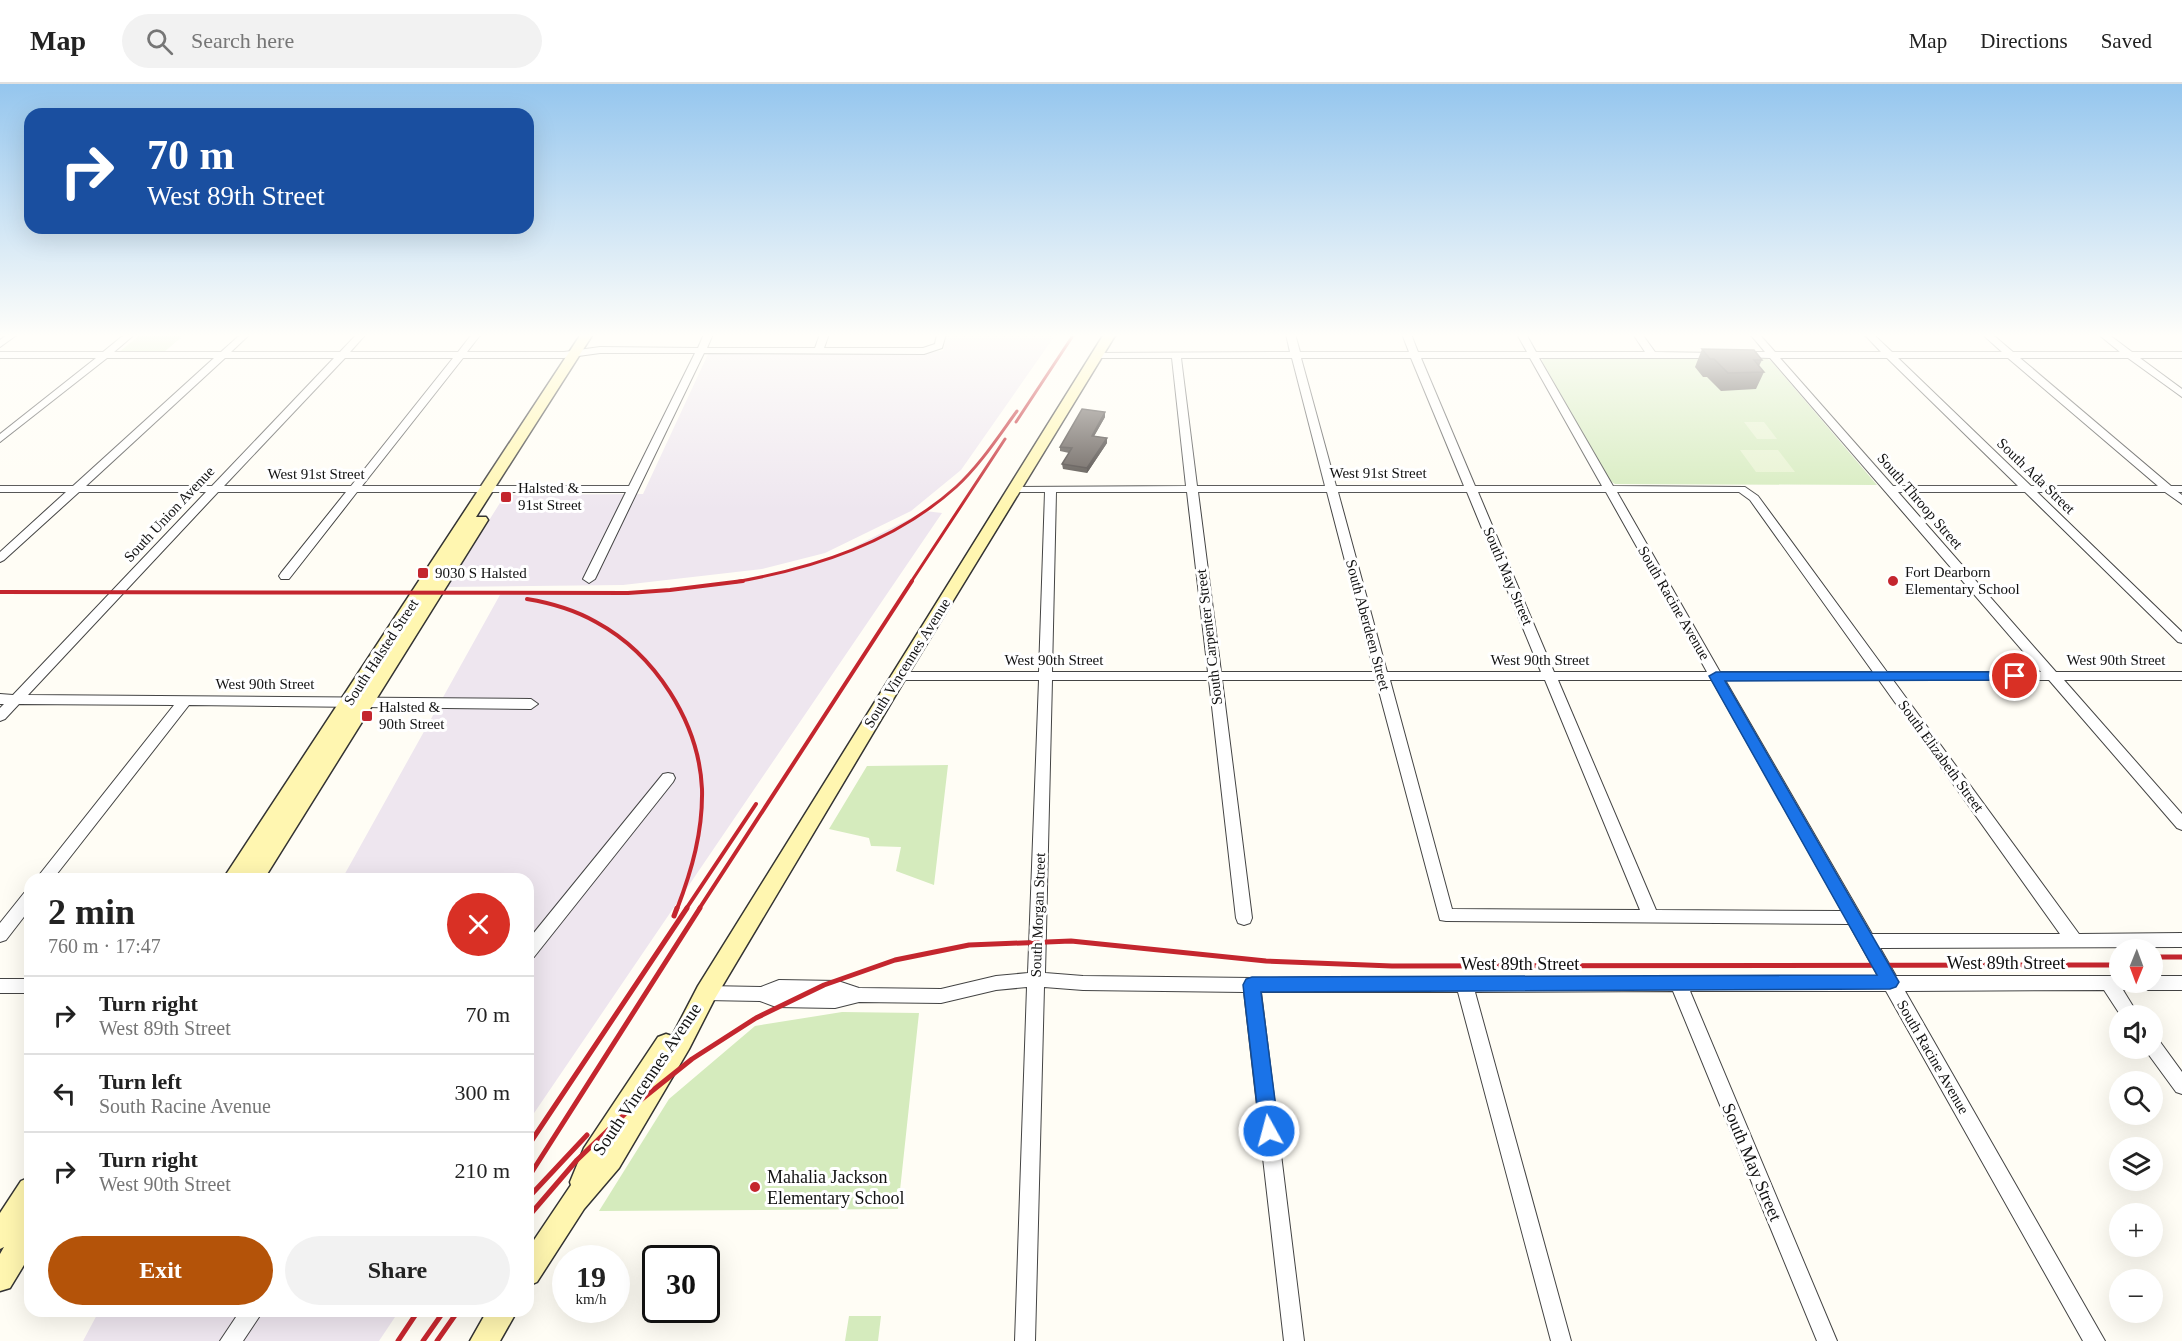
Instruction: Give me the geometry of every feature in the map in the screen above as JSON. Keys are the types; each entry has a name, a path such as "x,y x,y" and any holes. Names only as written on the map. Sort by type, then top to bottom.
{"main road":[{"name":"South Halsted Street","path":"237,873 357,701 556,393"},
{"name":"South Vincennes Avenue","path":"534,1264 575,1200 610,1159 681,1042 706,993 898,676 1074,393"},
{"name":"South Halsted Street","path":"257,873 357,701"},
{"path":"0,1236 24,1199"},
{"path":"0,1278 24,1240"},
{"path":"484,1341 499,1317"}],"street":[{"path":"0,439 58,393"},
{"path":"0,558 182,393"},
{"name":"South Union Avenue","path":"0,716 306,393"},
{"path":"285,576 430,393"},
{"path":"588,579 680,393"},
{"name":"South Carpenter Street","path":"1180,393 1244,918"},
{"name":"South Aberdeen Street","path":"1306,393 1446,915 1651,918"},
{"name":"South May Street","path":"1431,393 1651,918"},
{"name":"South Racine Avenue","path":"1554,393 2095,1341"},
{"name":"South Throop Street","path":"1806,393 2182,824"},
{"name":"South Ada Street","path":"1929,393 2182,639"},
{"path":"2055,393 2182,501"},
{"name":"West 91st Street","path":"0,489 632,489"},
{"name":"West 91st Street","path":"1015,489 1741,489"},
{"name":"South Morgan Street","path":"1025,1341 1051,489"},
{"name":"South Elizabeth Street","path":"1741,489 1754,498 2074,940"},
{"path":"1889,489 2182,489"},
{"name":"West 90th Street","path":"898,676 2182,676"},
{"name":"West 90th Street","path":"0,699 531,704"},
{"path":"49,873 186,700"},
{"path":"534,945 668,778"},
{"path":"0,935 24,905"},
{"path":"1651,918 1853,918"},
{"name":"West 89th Street","path":"1867,941 2182,940"},
{"name":"West 89th Street","path":"706,993 761,994 776,1000 835,1001 859,995 941,996 996,983 1036,979 1083,983 1252,985 2182,983"},
{"name":"South May Street","path":"1678,983 1827,1341"},
{"path":"2108,983 2123,1005"},
{"path":"1464,984 1561,1341"},
{"path":"1252,985 1294,1341"},
{"path":"0,986 24,986"},
{"path":"2162,1059 2182,1086"},
{"path":"230,1341 248,1317"}],"shaded area":[{"path":"690,393 1015,393 961,470 911,511 825,553 762,569 623,585 447,587 505,495 643,494"},
{"path":"925,511 942,513 534,1113 534,873 345,873 501,593 659,592 761,577 840,554"},
{"path":"96,1317 395,1317 379,1341 83,1341"}],"green space":[{"path":"1560,393 1798,393 1877,485 1615,484 1609,480"},
{"path":"1744,422 1764,422 1777,439 1757,439"},
{"path":"1740,450 1778,450 1795,472 1756,472"},
{"path":"948,765 934,885 896,871 901,847 871,846 869,838 829,829 867,766"},
{"path":"842,1012 919,1013 898,1209 599,1211 669,1099 755,1026"},
{"path":"849,1316 881,1316 878,1341 845,1341"}],"building":[{"path":"1082,409 1105,412 1092,436 1107,438 1087,468 1062,464 1072,448 1060,447"}],"railway":[{"path":"1016,422 1035,393"},
{"path":"735,582 824,560 880,538 907,523 956,487 973,470 1017,411"},
{"path":"911,582 1005,439"},
{"path":"735,582 743,581"},
{"path":"699,909 912,581"},
{"path":"0,592 628,593 735,582"},
{"path":"527,599 580,614 617,636 655,671 683,715 699,764 702,805 696,850 677,909"},
{"path":"686,909 756,804"},
{"path":"674,916 677,908"},
{"path":"534,1137 687,908"},
{"path":"534,1169 700,908"},
{"path":"534,1210 577,1160 632,1107 692,1059 756,1018 824,985 895,960 969,945 1071,941 1266,961 1392,966 2109,965"},
{"path":"2163,957 2182,957"},
{"path":"534,1192 587,1135"},
{"path":"398,1341 414,1317"},
{"path":"423,1341 440,1317"},
{"path":"437,1341 454,1317"}],"place":[{"name":"Halsted & 91st Street","path":"506,497"},
{"name":"9030 S Halsted","path":"423,573"},
{"name":"Fort Dearborn Elementary School","path":"1893,581"},
{"name":"Halsted & 90th Street","path":"367,716"},
{"name":"Mahalia Jackson Elementary School","path":"755,1187"}],"route":[{"path":"1269,1131 1252,985 1890,982 1716,676 2015,676"}]}
